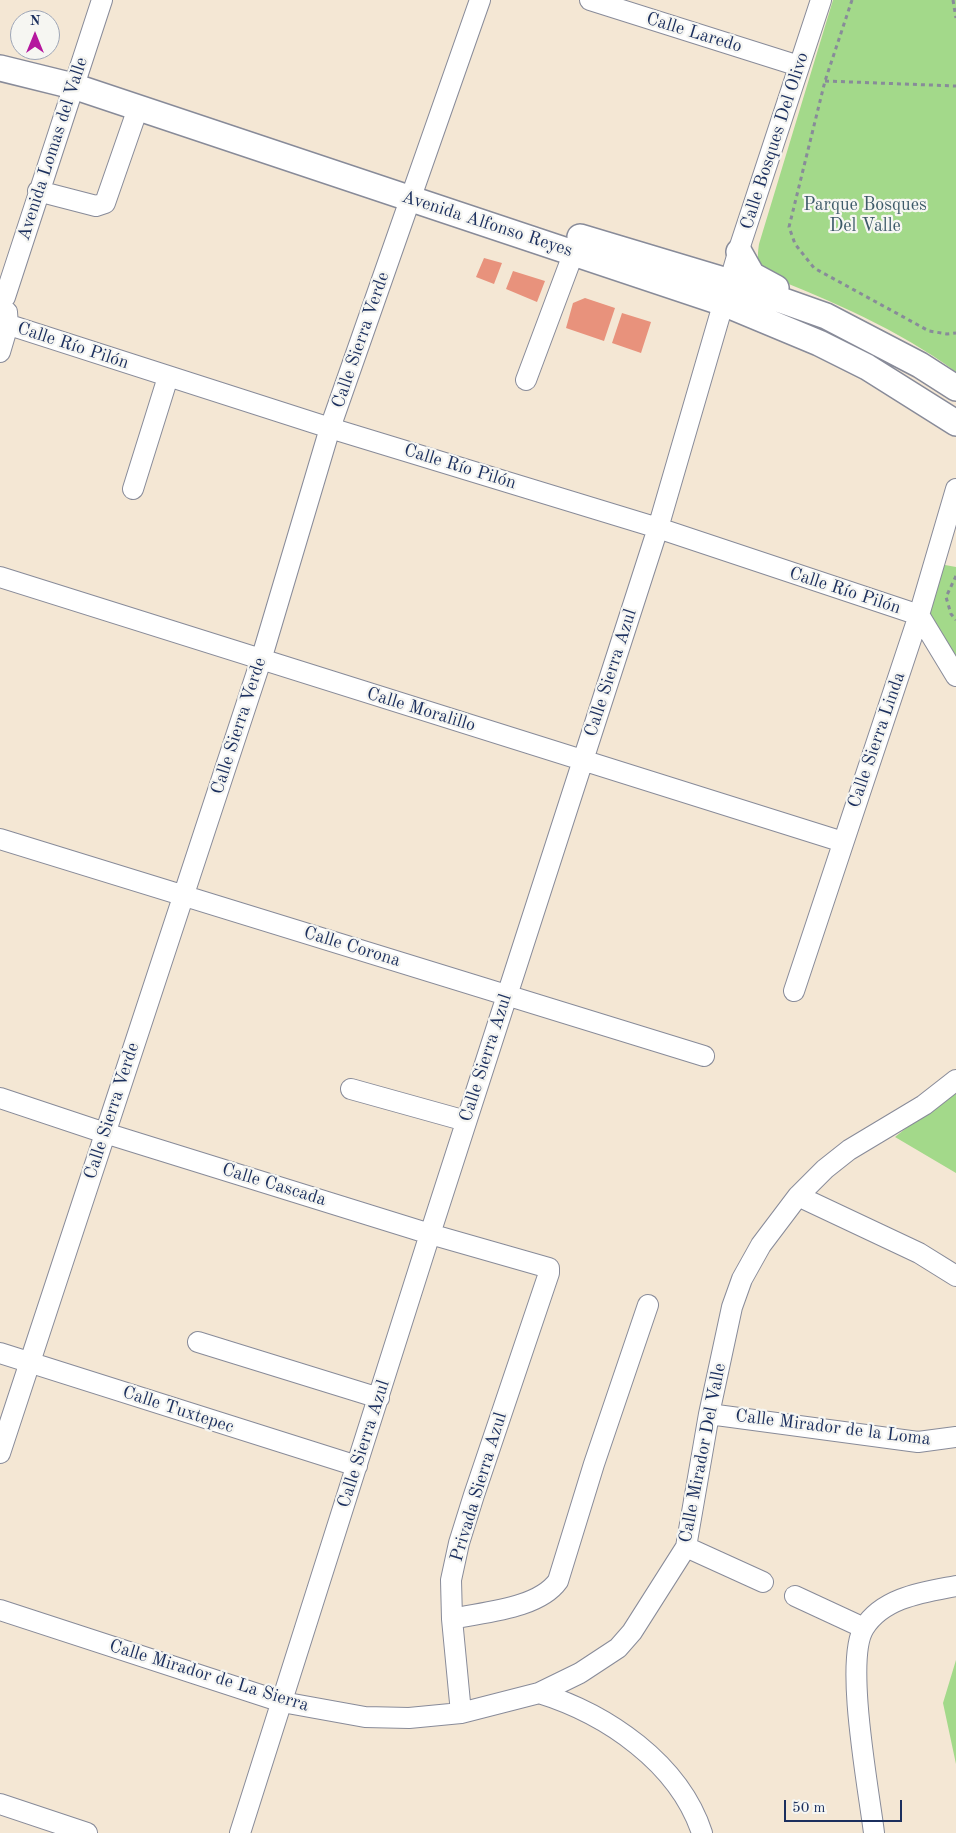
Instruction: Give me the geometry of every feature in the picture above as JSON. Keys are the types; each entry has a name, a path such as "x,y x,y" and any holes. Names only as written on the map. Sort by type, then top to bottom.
{"main road":[{"name":"Avenida Alfonso Reyes","path":"0,51 76,78 189,109 413,191"},
{"name":"Avenida Alfonso Reyes","path":"0,68 76,78 138,108 413,191 727,292 826,316 920,365 956,388"},
{"path":"739,252 752,274 826,316"},
{"name":"Avenida Alfonso Reyes","path":"727,292 859,363 956,423"}],"street":[{"name":"Avenida Lomas del Valle","path":"0,352 4,323 2,301 102,0"},
{"name":"Calle Sierra Verde","path":"0,1453 28,1362 261,660 330,428 480,0"},
{"name":"Calle Laredo","path":"590,0 799,66"},
{"name":"Calle Bosques Del Olivo","path":"727,292 821,0"},
{"path":"38,191 96,206 105,203 138,108"},
{"path":"526,380 576,244"},
{"name":"Calle Sierra Azul","path":"240,1833 466,1121 658,528 727,292"},
{"name":"Calle Río Pilón","path":"4,323 330,428 658,528 919,615"},
{"path":"134,490 168,377"},
{"name":"Calle Sierra Linda","path":"794,991 919,615 956,489"},
{"name":"Calle Moralillo","path":"0,577 842,842"},
{"path":"919,615 956,676"},
{"name":"Calle Corona","path":"0,839 704,1056"},
{"path":"956,1080 924,1105 849,1150 798,1196 919,1253 956,1276"},
{"path":"351,1089 466,1121"},
{"name":"Calle Cascada","path":"0,1098 105,1133 430,1234 549,1268"},
{"name":"Calle Mirador Del Valle","path":"539,1693 580,1673 618,1648 632,1632 686,1547 709,1414 732,1307 742,1279 761,1245 798,1196"},
{"name":"Privada Sierra Azul","path":"461,1713 452,1618 452,1580 459,1543 549,1274 549,1268"},
{"path":"452,1618 529,1602 553,1588 558,1581 594,1464 648,1306"},
{"path":"198,1342 379,1398"},
{"name":"Calle Tuxtepec","path":"0,1354 357,1466"},
{"name":"Calle Mirador de la Loma","path":"709,1414 918,1442 956,1437"},
{"path":"686,1547 763,1582"},
{"path":"874,1833 856,1687 858,1648 864,1628 888,1606 900,1599 956,1586"},
{"path":"795,1596 864,1628"},
{"name":"Calle Mirador de La Sierra","path":"0,1610 282,1702 365,1717 408,1718 461,1713 539,1693"},
{"path":"539,1693 561,1700 590,1713 617,1730 640,1748 662,1767 682,1792 702,1833"},
{"path":"0,1804 87,1833"}],"path":[{"path":"852,0 825,81 789,227 795,244 814,268 929,331 947,334 956,333"},
{"path":"953,0 956,18"},
{"path":"825,81 956,86"},
{"path":"956,576 946,597 956,620"}],"green space":[{"name":"Parque Bosques Del Valle","path":"833,0 956,0 956,372 911,342 864,317 767,275 760,264 758,257 759,244"},
{"path":"945,565 956,567 956,656 923,609 931,570"},
{"path":"956,1088 956,1173 895,1137"},
{"path":"956,1660 956,1764 943,1703"}],"building":[{"path":"484,258 502,263 494,284 476,277"},
{"path":"513,271 545,281 537,302 506,289"},
{"path":"585,298 615,308 604,341 566,328 573,303"},
{"path":"622,313 651,322 641,353 612,343"}]}
